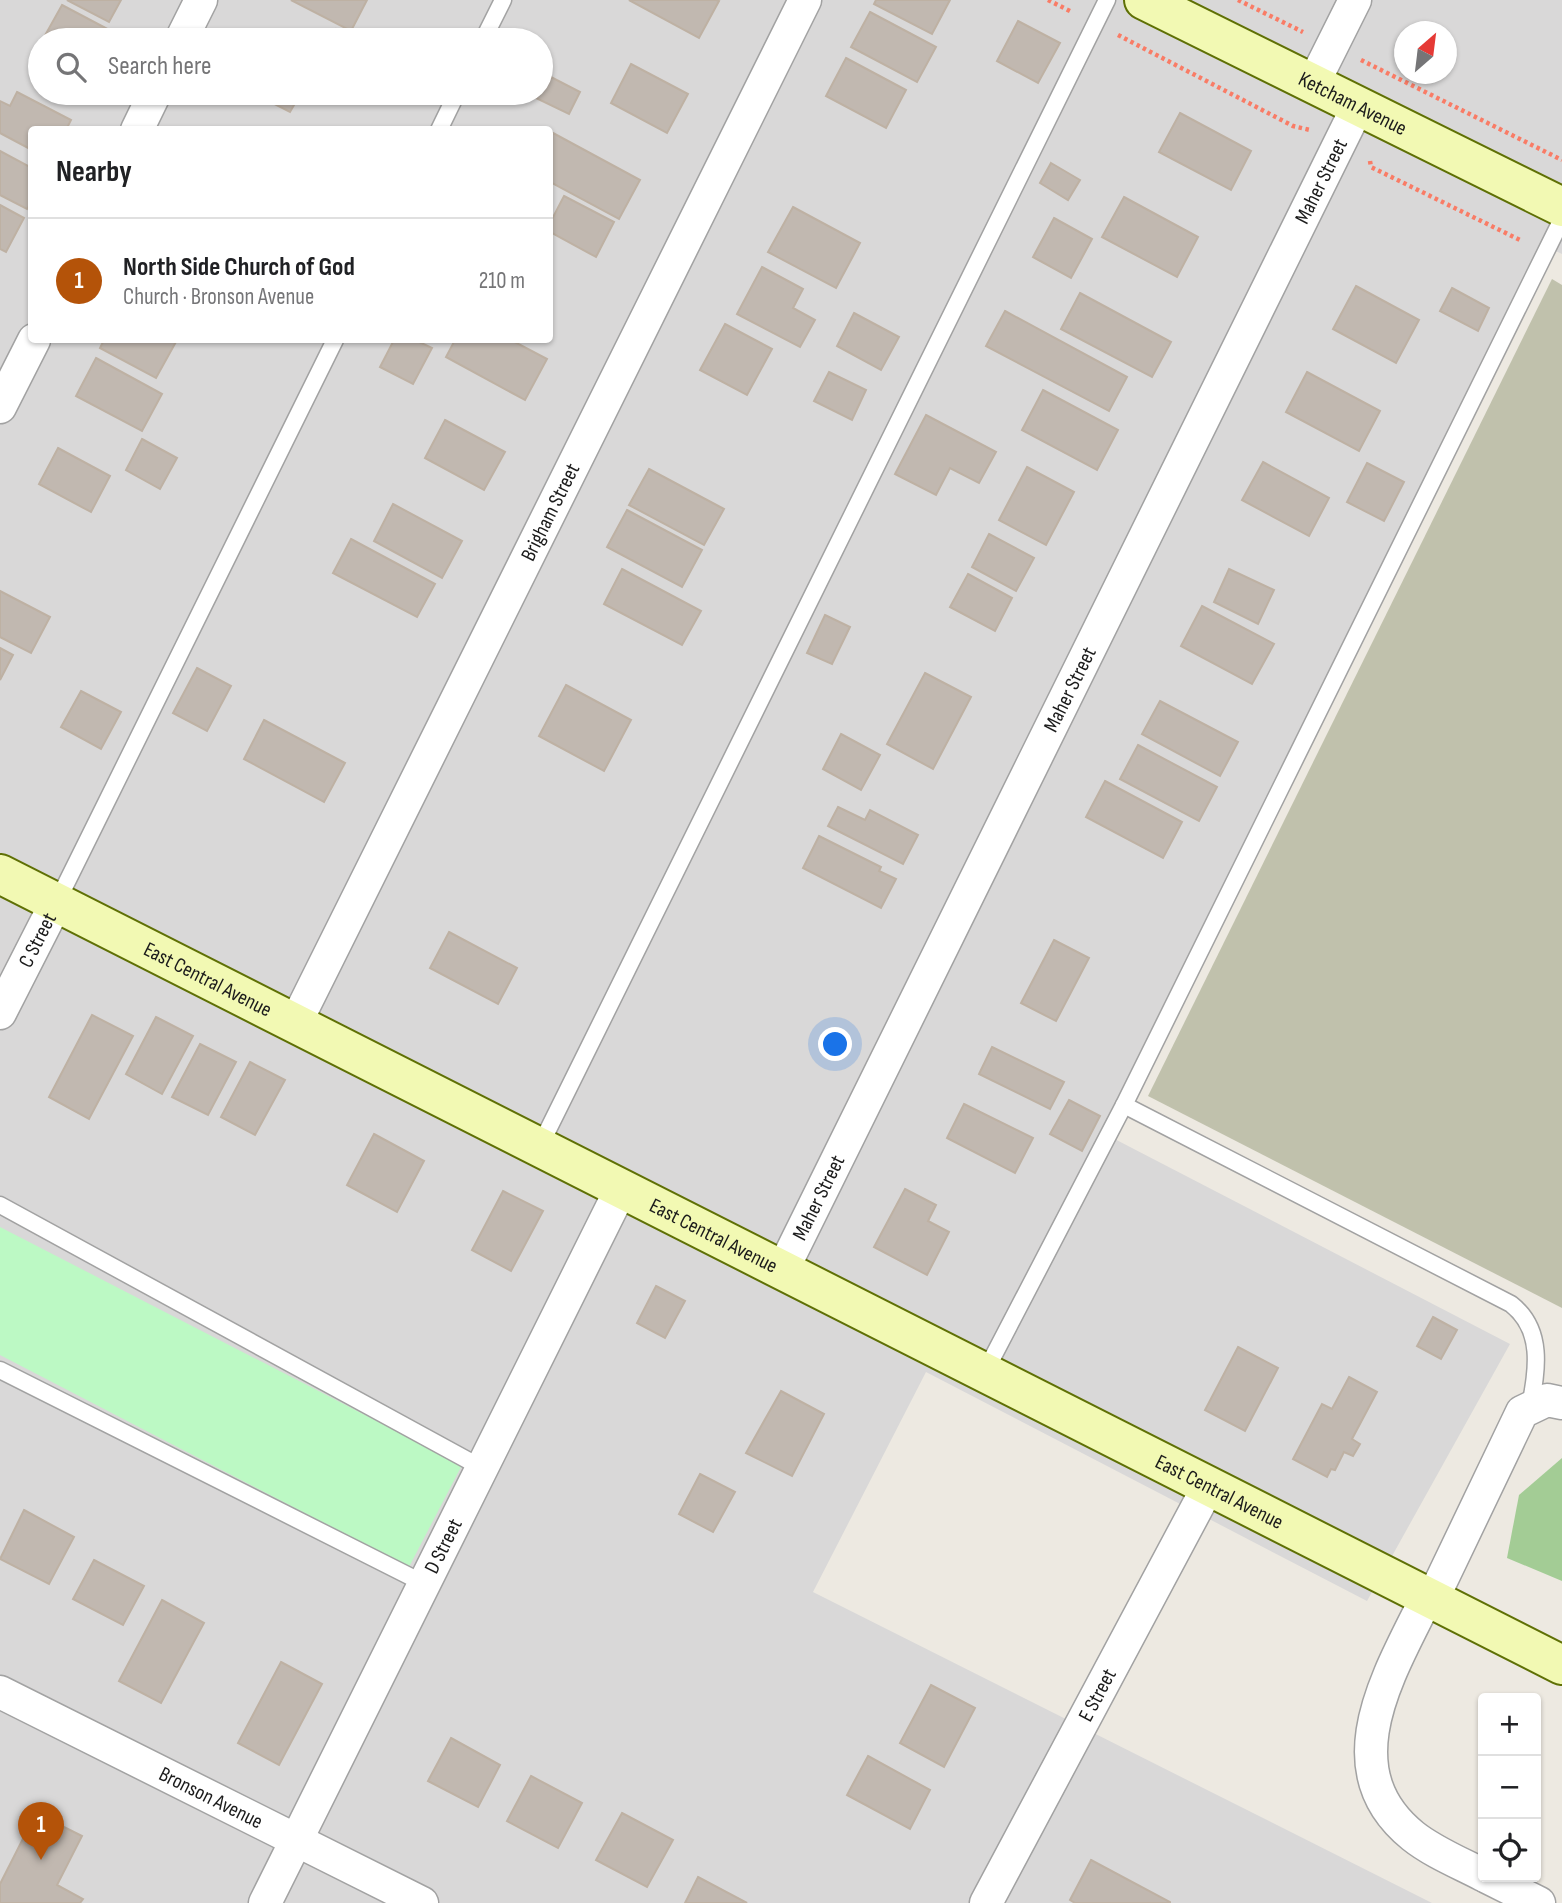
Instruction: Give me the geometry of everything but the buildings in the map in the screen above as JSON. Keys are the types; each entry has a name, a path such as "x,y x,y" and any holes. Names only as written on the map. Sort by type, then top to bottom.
{"street":[{"path":"187,28 201,0"},
{"name":"Brigham Street","path":"295,1024 805,0"},
{"name":"Ketcham Avenue","path":"1144,0 1562,207"},
{"path":"1313,84 1355,0"},
{"path":"139,126 149,105"},
{"name":"Maher Street","path":"782,1271 1358,106"},
{"path":"0,408 32,343"},
{"name":"East Central Avenue","path":"0,874 1562,1665"},
{"name":"C Street","path":"0,1013 56,903"},
{"name":"D Street","path":"265,1903 621,1189"},
{"path":"1478,1872 1413,1836 1388,1807 1374,1772 1370,1738 1377,1703 1522,1412 1547,1399 1562,1403"},
{"name":"E Street","path":"986,1903 1208,1487"},
{"name":"Bronson Avenue","path":"0,1692 422,1903"},
{"path":"1497,1882 1539,1903"}],"lane":[{"path":"489,28 503,0"},
{"path":"539,1148 1107,0"},
{"path":"441,126 451,105"},
{"path":"984,1374 1124,1105 1562,219"},
{"path":"56,903 334,343"},
{"path":"1124,1105 1511,1304 1524,1314 1536,1349 1537,1367 1530,1407"},
{"path":"0,1205 482,1468"},
{"path":"0,1370 425,1584"}],"path":[{"path":"1238,0 1562,160"},
{"path":"1367,154 1371,167 1545,253"}],"shaded area":[{"path":"0,0 1562,0 1562,254 1543,245 1103,1133 1510,1344 1367,1601 926,1372 813,1592 1432,1903 0,1903"},
{"path":"1552,279 1562,285 1562,1308 1148,1096"}],"green space":[{"path":"0,1227 462,1465 409,1567 0,1355"},
{"path":"1562,1458 1562,1581 1507,1558 1519,1495"}],"place":[{"name":"North Side Church of God","path":"41,1860"}]}
